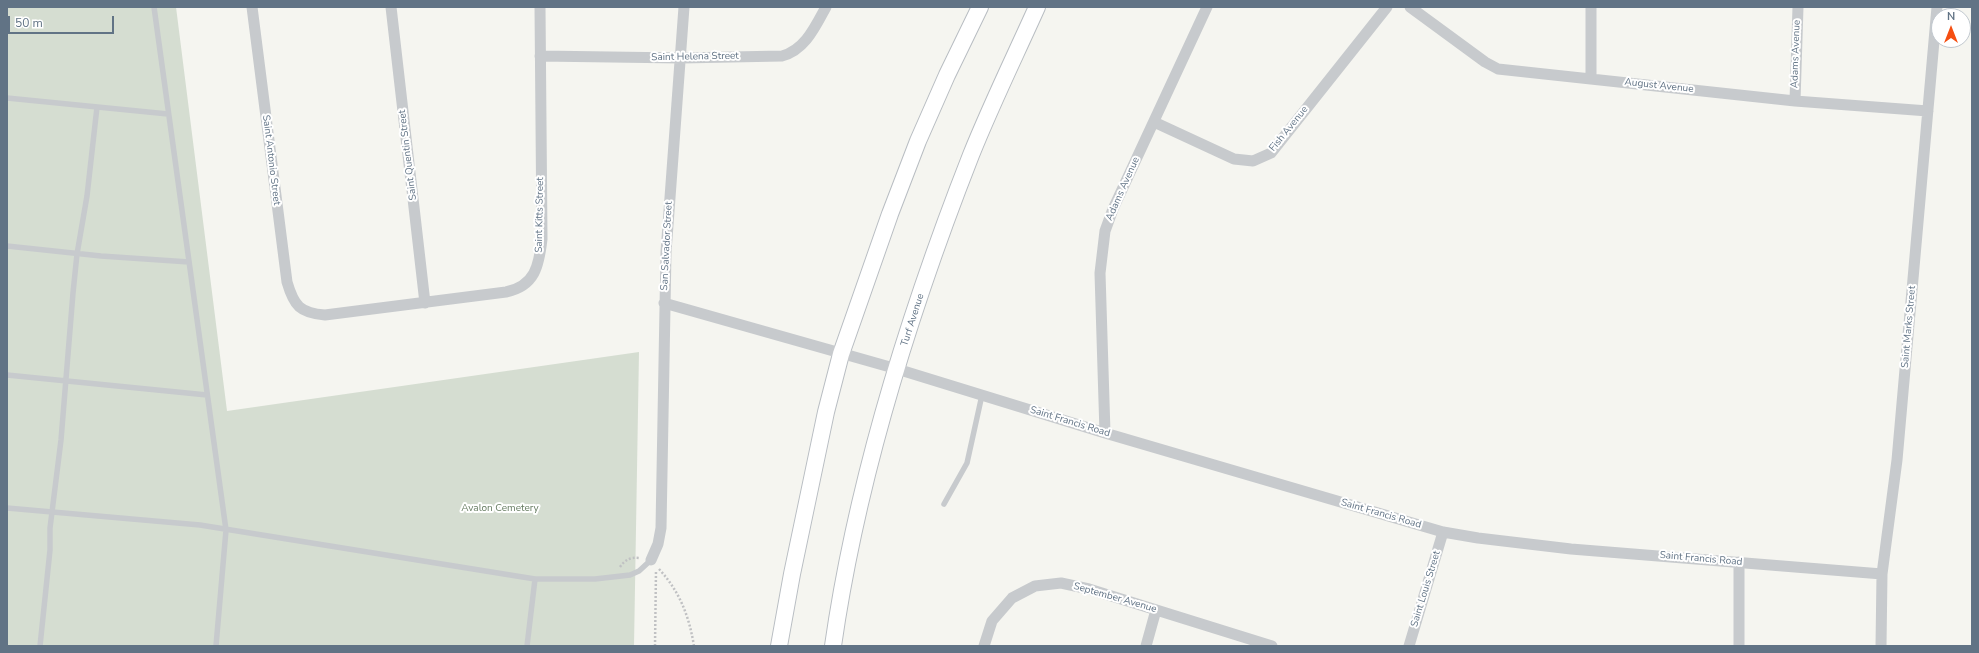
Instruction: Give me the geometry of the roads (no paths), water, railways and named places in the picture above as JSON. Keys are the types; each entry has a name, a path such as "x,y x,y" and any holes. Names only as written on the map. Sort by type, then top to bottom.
{"main road":[{"path":"779,646 792,574 826,412 841,354 890,214 918,141 947,75 980,7"},
{"name":"Turf Avenue","path":"833,646 842,586 862,496 897,369 932,260 972,155 1037,7"}],"street":[{"name":"Saint Antonio Street","path":"252,7 286,274 293,299 300,309"},
{"name":"Saint Quentin Street","path":"391,7 425,303"},
{"name":"Saint Kitts Street","path":"300,309 307,313 325,315 516,290 523,286 535,272 540,255 542,239 540,7"},
{"name":"San Salvador Street","path":"684,7 668,206 664,303 897,369"},
{"name":"Saint Helena Street","path":"540,56 681,58 782,56 793,53 808,38 826,7"},
{"name":"Adams Avenue","path":"1105,433 1100,273 1105,231 1113,209 1207,7"},
{"name":"Fish Avenue","path":"1154,122 1234,159 1253,161 1262,158 1271,153 1387,7"},
{"name":"August Avenue","path":"1410,7 1485,62 1498,69 1795,101 1928,111"},
{"path":"1591,7 1591,79"},
{"name":"Adams Avenue","path":"1795,101 1798,7"},
{"name":"Saint Marks Street","path":"1881,646 1882,574 1897,460 1938,7"},
{"path":"651,560 658,544 661,528 664,303"},
{"name":"Saint Francis Road","path":"897,369 1105,433 1443,532 1478,538 1571,549 1882,574"},
{"name":"Saint Louis Street","path":"1409,646 1443,532"},
{"path":"1739,562 1739,646"},
{"name":"September Avenue","path":"984,646 992,621 1012,598 1035,586 1061,583 1089,589 1272,646"},
{"path":"1146,646 1156,610"}],"lane":[{"path":"154,7 226,530 216,646"},
{"path":"7,98 168,114"},
{"path":"40,646 50,550 50,528 54,512 78,254 87,196 97,107"},
{"path":"7,246 78,254 188,262"},
{"path":"7,375 207,395"},
{"path":"944,504 967,463 982,395"},
{"path":"7,508 200,525 535,579 595,579 630,575 638,571 651,560"},
{"path":"526,646 535,579"}],"park label":[{"name":"Avalon Cemetery","path":"500,509"}]}
